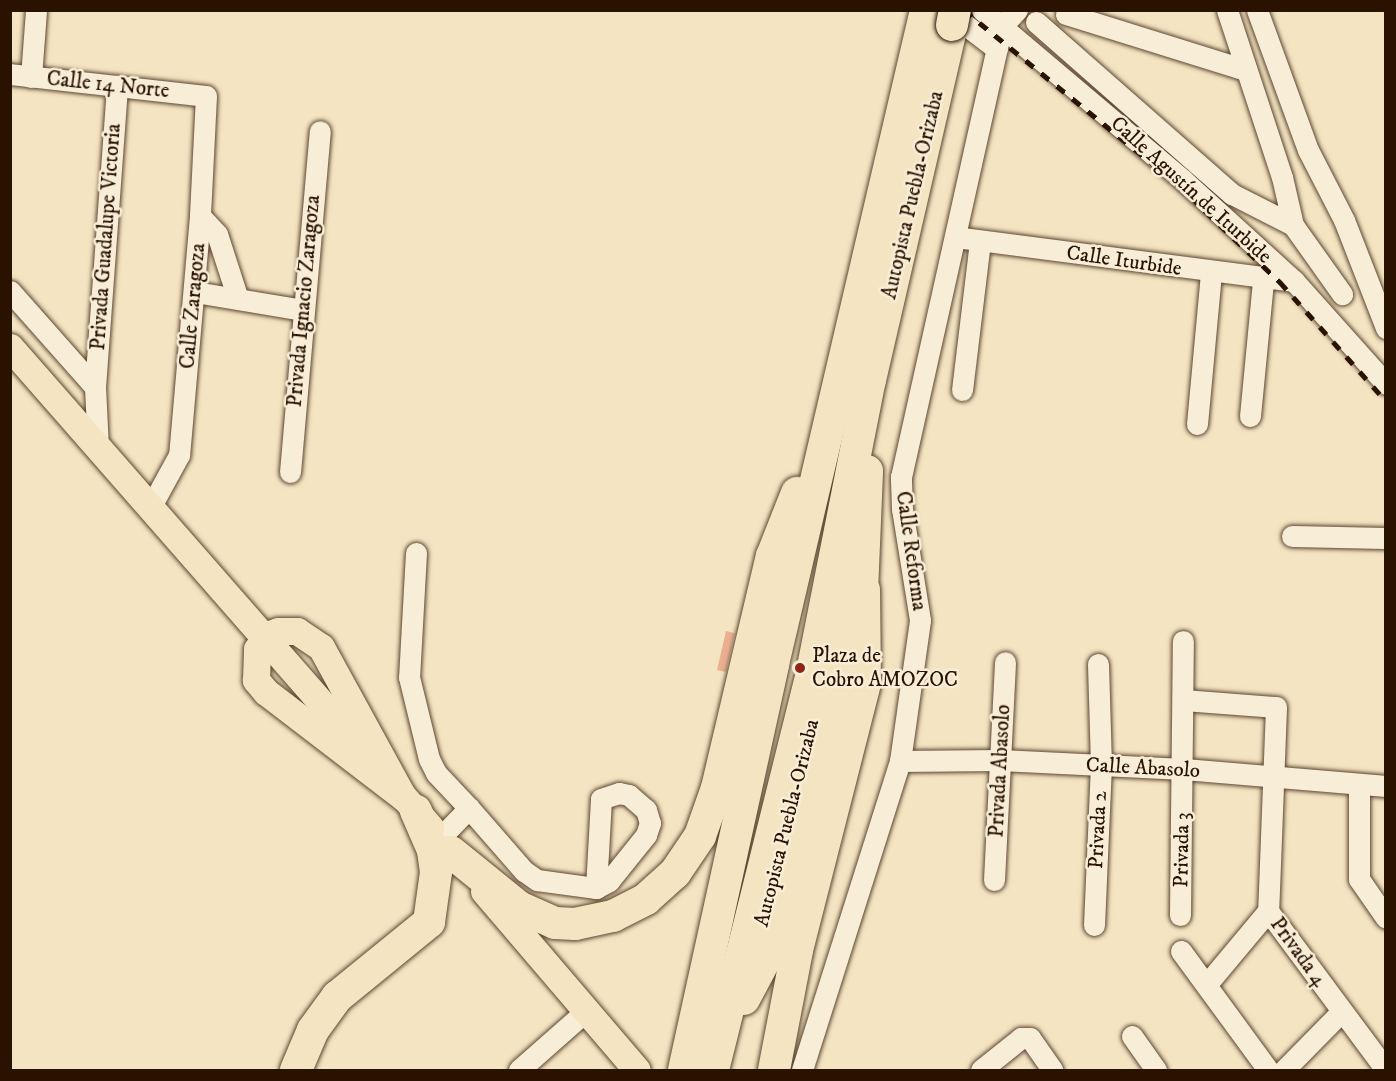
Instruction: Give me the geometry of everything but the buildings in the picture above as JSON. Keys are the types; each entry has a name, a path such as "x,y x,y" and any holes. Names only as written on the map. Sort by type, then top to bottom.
{"highway":[{"name":"Autopista Puebla-Orizaba","path":"684,1071 851,336 945,14"},
{"name":"Autopista Puebla-Orizaba","path":"716,1059 812,672 945,14"},
{"name":"Autopista Puebla-Orizaba","path":"706,968 729,922 769,803 799,669 841,448 851,336"},
{"path":"446,845 519,907 555,923 575,924 614,916 646,899 675,873 700,836 717,788 772,556 817,443 851,336"},
{"name":"Autopista Puebla-Orizaba","path":"716,1059 767,956 811,836 849,680 864,574 870,380"},
{"name":"Autopista Puebla-Orizaba","path":"767,956 834,676 853,574 870,380"},
{"path":"774,1071 796,950 866,683 864,574"},
{"path":"296,1071 313,1030 338,997 429,922 436,872 433,850 410,804"}],"main road":[{"path":"10,347 264,640 446,845 637,1071"},
{"path":"264,640 278,631 297,631 321,647 410,804"}],"street":[{"path":"16,79 36,10"},
{"name":"Calle Agustín de Iturbide","path":"982,10 1184,180 1294,281 1386,384"},
{"path":"1005,28 1017,10"},
{"path":"1227,10 1282,177 1293,225 1342,294"},
{"path":"1257,10 1308,150 1344,220 1386,328"},
{"path":"1005,28 1073,12 1246,70"},
{"path":"945,14 997,49"},
{"path":"1036,22 1232,194 1293,225"},
{"name":"Calle Reforma","path":"802,1071 900,761 921,620 902,509 901,477 997,49 1005,28"},
{"name":"Calle 14 Norte","path":"16,79 117,86 206,96"},
{"name":"Privada Guadalupe Victoria","path":"98,448 95,387 117,86"},
{"name":"Calle Zaragoza","path":"150,508 179,455 195,292 206,96"},
{"name":"Privada Ignacio Zaragoza","path":"290,472 320,131"},
{"path":"200,216 217,234 238,299"},
{"name":"Calle Iturbide","path":"956,237 1263,280 1294,281"},
{"path":"962,390 980,242"},
{"path":"1197,424 1211,273"},
{"path":"1250,416 1263,280"},
{"path":"10,291 95,387"},
{"path":"195,292 303,310"},
{"path":"1292,536 1386,538"},
{"path":"416,553 410,677 429,759 436,773 524,871 537,880 596,888"},
{"name":"Privada 3","path":"1180,915 1184,769 1182,640"},
{"name":"Privada Abasolo","path":"994,880 1005,662"},
{"name":"Privada 2","path":"1094,925 1101,765 1098,664"},
{"name":"Privada 4","path":"1184,700 1276,707 1274,778 1266,890 1268,911 1386,1070"},
{"name":"Calle Abasolo","path":"900,761 1000,760 1184,769 1386,786"},
{"path":"1359,785 1359,879 1386,918"},
{"path":"446,845 469,808"},
{"path":"1207,984 1268,911"},
{"path":"1181,951 1268,1071"},
{"path":"519,1071 586,1011"},
{"path":"1284,1071 1341,1012"},
{"path":"1132,1036 1156,1071"},
{"path":"981,1071 1021,1038 1030,1038 1052,1071"}],"railway":[{"path":"964,10 1176,183 1280,282 1386,401"}],"place":[{"name":"Plaza de Cobro AMOZOC","path":"800,668"}]}
